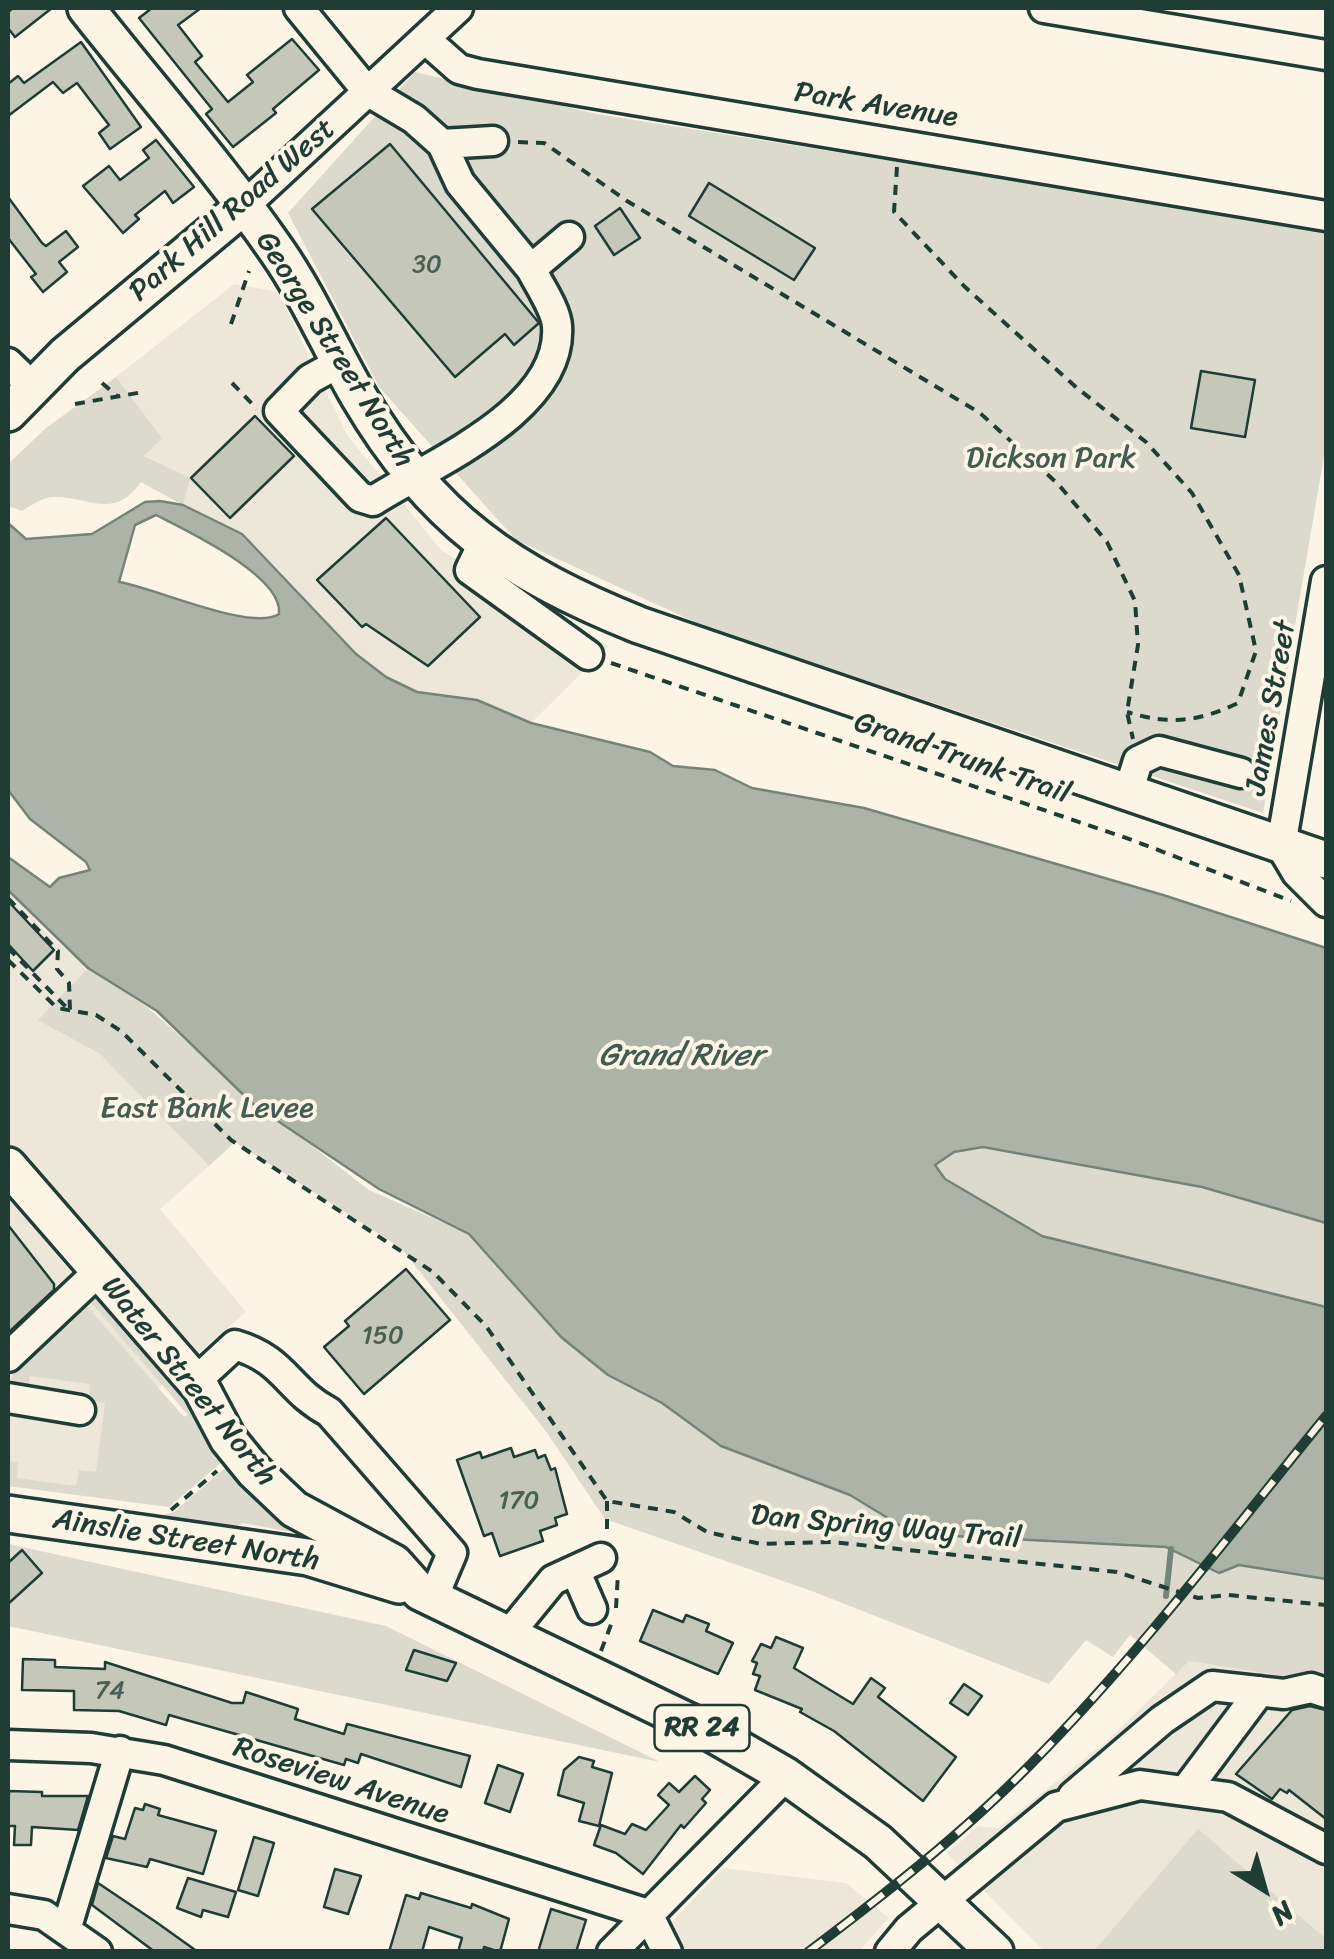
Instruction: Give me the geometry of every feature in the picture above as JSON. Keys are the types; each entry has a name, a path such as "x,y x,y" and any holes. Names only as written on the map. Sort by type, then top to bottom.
{"main road":[{"name":"George Street North","path":"86,8 294,277 359,398 414,477 548,606 639,625 1133,777 1281,846 1326,860"},
{"name":"Park Hill Road West","path":"8,413 20,374 243,207"},
{"name":"Water Street North","path":"8,1166 196,1382 239,1452 294,1510 394,1563 426,1595 708,1731 786,1776 878,1842 995,1952"},
{"name":"Ainslie Street North","path":"8,1514 308,1557 426,1595"}],"street":[{"path":"299,8 367,92 414,120 442,144 460,183 531,270 558,324 552,362 530,395 442,464 372,500 360,497 279,411 310,379 341,362"},
{"name":"Park Hill Road West","path":"243,207 458,8"},
{"path":"1044,8 1326,55"},
{"name":"Park Avenue","path":"425,39 459,69 478,74 1326,216"},
{"path":"442,144 493,141"},
{"path":"531,270 570,237"},
{"name":"James Street","path":"1281,846 1326,580"},
{"path":"548,606 588,655"},
{"path":"1133,777 1159,751 1242,773"},
{"path":"1281,846 1324,901"},
{"path":"8,1357 99,1271"},
{"path":"196,1382 235,1345 265,1354 311,1403 329,1412 452,1553 426,1595"},
{"path":"8,1398 80,1410"},
{"path":"508,1635 553,1580 588,1564 592,1608"},
{"path":"890,1952 909,1929 1056,1807 1162,1720 1212,1686 1284,1694 1311,1688 1326,1693"},
{"path":"1184,1791 1260,1691"},
{"path":"1222,1742 1228,1797"},
{"name":"Roseview Avenue","path":"8,1745 120,1751 164,1760 648,1914"},
{"path":"66,1930 120,1751"},
{"path":"612,1952 786,1776"},
{"path":"1056,1807 1140,1785 1228,1797 1326,1849"},
{"path":"8,1909 44,1915 97,1952"},
{"path":"648,1914 667,1952"}],"path":[{"path":"493,141 544,143 627,201 980,413 1058,484 1107,542 1135,601 1138,645 1126,712 1133,777"},
{"path":"903,144 894,179 894,212 965,287 1076,388 1146,442 1192,492 1239,575 1256,651 1238,703 1202,720 1160,722 1126,712"},
{"path":"232,324 249,271"},
{"path":"102,383 118,396"},
{"path":"232,383 257,410"},
{"path":"75,404 143,392"},
{"name":"Grand Trunk Trail","path":"588,655 1132,840 1279,900 1324,901"},
{"path":"8,898 58,950 57,968 69,982 70,1011"},
{"path":"8,948 70,1011"},
{"name":"Dan Spring Way Trail","path":"8,960 57,1008 96,1016 121,1032 231,1140 433,1272 498,1341 544,1404 598,1494 618,1503 674,1512 708,1532 761,1544 832,1542 1117,1572 1198,1598 1248,1596 1326,1605"},
{"path":"171,1510 239,1452"}],"shaded area":[{"path":"234,284 278,292 347,435 442,551 609,646 531,723 477,700 417,692 387,677 356,654 242,534 183,505 189,478 143,455 162,438 116,377"},
{"path":"8,890 48,934 88,968 39,1020 100,1054 209,1166 160,1209 246,1312 158,1388 184,1417 196,1409 169,1507 8,1486"},
{"path":"1189,1661 1326,1683 1326,1951 1044,1951 947,1853 978,1826 998,1828 1108,1740"},
{"path":"723,1868 846,1883 889,1918 859,1951 643,1952"}],"green space":[{"name":"Dickson Park","path":"415,72 597,114 1326,230 1326,444 1263,813 706,627 516,540 379,387 288,213"},
{"path":"116,377 162,438 144,456 190,478 183,505 141,482 130,494 110,504 51,497 22,511 8,506 8,464 46,428"},
{"name":"East Bank Levee","path":"88,968 147,1007 255,1102 369,1190 469,1234 561,1337 607,1375 662,1403 721,1446 850,1495 914,1534 1166,1547 1219,1573 1239,1565 1326,1579 1326,1683 1189,1661 1176,1674 1130,1635 1113,1657 1086,1640 1049,1684 809,1590 605,1519 545,1430 401,1248 235,1142 209,1166 100,1054 38,1020"},
{"path":"983,1147 1202,1187 1326,1223 1326,1307 1042,1236 945,1179 935,1165 954,1152"},
{"path":"98,1295 196,1409 229,1456 169,1507 8,1486 8,1460 18,1463 17,1478 76,1486 79,1470 96,1472 105,1403 89,1400 90,1384 30,1376 27,1391 13,1386 12,1369 83,1302 184,1417 188,1415 90,1301"},
{"path":"233,1461 312,1536 243,1523 237,1526 159,1516 174,1512"},
{"path":"8,1544 386,1626 660,1762 8,1626"},
{"path":"1198,1829 1326,1939 1326,1951 1094,1951"}],"water":[{"name":"Grand River","path":"145,502 183,505 242,534 356,654 386,677 417,692 477,700 531,723 650,752 673,766 715,770 752,788 864,808 1163,895 1326,948 1326,1223 1202,1187 983,1147 954,1152 935,1165 945,1179 1042,1236 1326,1307 1326,1579 1239,1565 1219,1573 1166,1547 914,1534 850,1495 721,1446 662,1403 608,1375 561,1337 469,1234 379,1189 254,1105 157,1011 88,968 8,890 8,857 50,887 59,878 90,870 86,862 30,819 8,790 8,523 26,539 92,534","holes":["156,515 250,570 276,599 279,614 265,618 225,613 119,582 135,525"]}],"building":[{"path":"13,8 52,8 15,37 8,28 8,12"},
{"path":"152,8 201,8 178,25 202,56 195,62 228,102 253,82 247,75 292,39 319,70 273,109 276,113 233,147 206,114 212,109 139,18"},
{"path":"81,42 141,127 110,149 99,133 109,125 77,83 63,93 53,82 8,116 8,84 18,76 24,83"},
{"path":"156,140 194,187 173,203 165,191 135,215 139,219 123,233 83,186 109,166 120,180 149,158 143,150"},
{"path":"390,144 539,323 514,345 505,334 455,377 312,209"},
{"path":"709,183 815,248 794,280 689,216"},
{"path":"8,197 46,246 66,231 78,247 59,262 67,272 43,292 31,277 36,274 8,238"},
{"path":"620,208 640,238 614,255 595,226"},
{"path":"1201,371 1255,380 1245,437 1191,428"},
{"path":"255,416 294,456 230,518 191,478"},
{"path":"386,518 480,617 428,666 366,624 362,627 317,580"},
{"path":"8,901 54,950 33,971 8,944"},
{"path":"8,1225 54,1284 54,1290 8,1333"},
{"path":"406,1269 450,1320 364,1394 324,1347 349,1326 345,1321"},
{"path":"511,1448 514,1457 535,1450 538,1458 545,1455 551,1470 555,1468 567,1514 555,1518 557,1525 540,1531 543,1541 500,1556 492,1533 484,1536 457,1460 480,1452 482,1458"},
{"path":"22,1550 42,1573 8,1604 8,1563"},
{"path":"653,1610 683,1622 686,1615 709,1624 706,1631 733,1643 718,1674 640,1641"},
{"path":"776,1637 803,1648 794,1668 853,1704 871,1678 885,1688 878,1697 956,1757 923,1801 834,1731 800,1712 802,1709 755,1690 760,1676 753,1674 757,1663 752,1661 761,1644 771,1648"},
{"path":"414,1650 456,1663 447,1681 406,1670"},
{"path":"23,1659 55,1660 55,1667 105,1669 105,1662 232,1703 243,1703 246,1692 298,1709 295,1719 344,1734 347,1724 470,1756 461,1787 361,1754 358,1763 346,1759 344,1765 169,1715 166,1725 119,1711 74,1710 74,1691 22,1690"},
{"path":"964,1684 982,1696 968,1715 950,1703"},
{"path":"1310,1706 1326,1710 1326,1819 1289,1790 1287,1793 1280,1789 1272,1799 1236,1774 1292,1710"},
{"path":"579,1757 594,1761 592,1767 612,1773 599,1826 579,1821 584,1803 558,1795 564,1770"},
{"path":"498,1765 523,1774 510,1812 485,1803"},
{"path":"695,1776 710,1790 702,1799 706,1803 684,1828 681,1825 643,1874 616,1853 594,1845 601,1825 625,1834 632,1824 646,1830 669,1805 658,1795 669,1783 679,1792"},
{"path":"9,1791 88,1796 78,1830 32,1827 31,1845 14,1845 15,1826 8,1826"},
{"path":"145,1804 160,1809 158,1815 216,1831 203,1874 150,1859 147,1867 106,1858 113,1836 125,1839 135,1808 143,1810"},
{"path":"254,1837 274,1843 258,1896 238,1890"},
{"path":"335,1869 361,1876 348,1914 324,1907"},
{"path":"188,1878 236,1892 228,1917 203,1910 201,1917 177,1908"},
{"path":"98,1883 198,1952 155,1952 92,1905"},
{"path":"421,1893 471,1908 472,1904 509,1919 500,1952 484,1947 483,1952 458,1952 462,1938 429,1927 422,1952 389,1952 406,1895 419,1899"},
{"path":"551,1909 586,1920 576,1952 538,1952"}],"waterway":[{"path":"1166,1596 1171,1549"}],"railway":[{"path":"808,1952 922,1863 1070,1724 1326,1416"}]}
